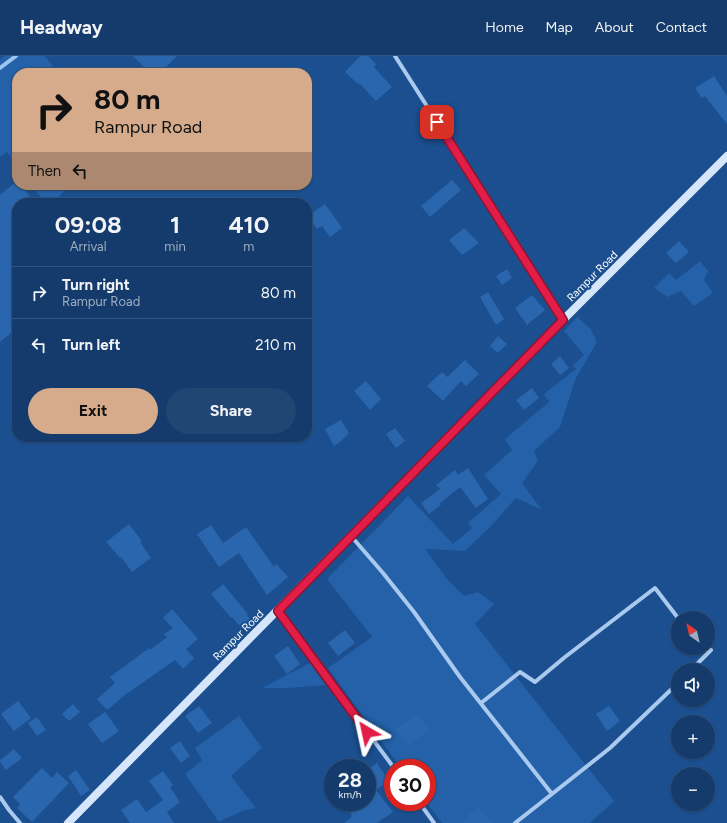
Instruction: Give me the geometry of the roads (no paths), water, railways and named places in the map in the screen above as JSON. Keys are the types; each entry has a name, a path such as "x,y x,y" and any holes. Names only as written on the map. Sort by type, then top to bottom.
{"main road":[{"name":"Rampur Road","path":"68,823 563,320 727,156"}],"street":[{"path":"395,56 563,320"},
{"path":"351,536 414,612 460,677 552,794"},
{"path":"481,703 520,672 535,682 655,588 673,611"},
{"path":"278,611 387,759"},
{"path":"698,663 706,655"},
{"path":"515,823 610,748 671,690"},
{"path":"0,797 8,810 20,823"},
{"path":"425,811 434,823"}],"waterway":[{"path":"0,68 16,56"}]}
